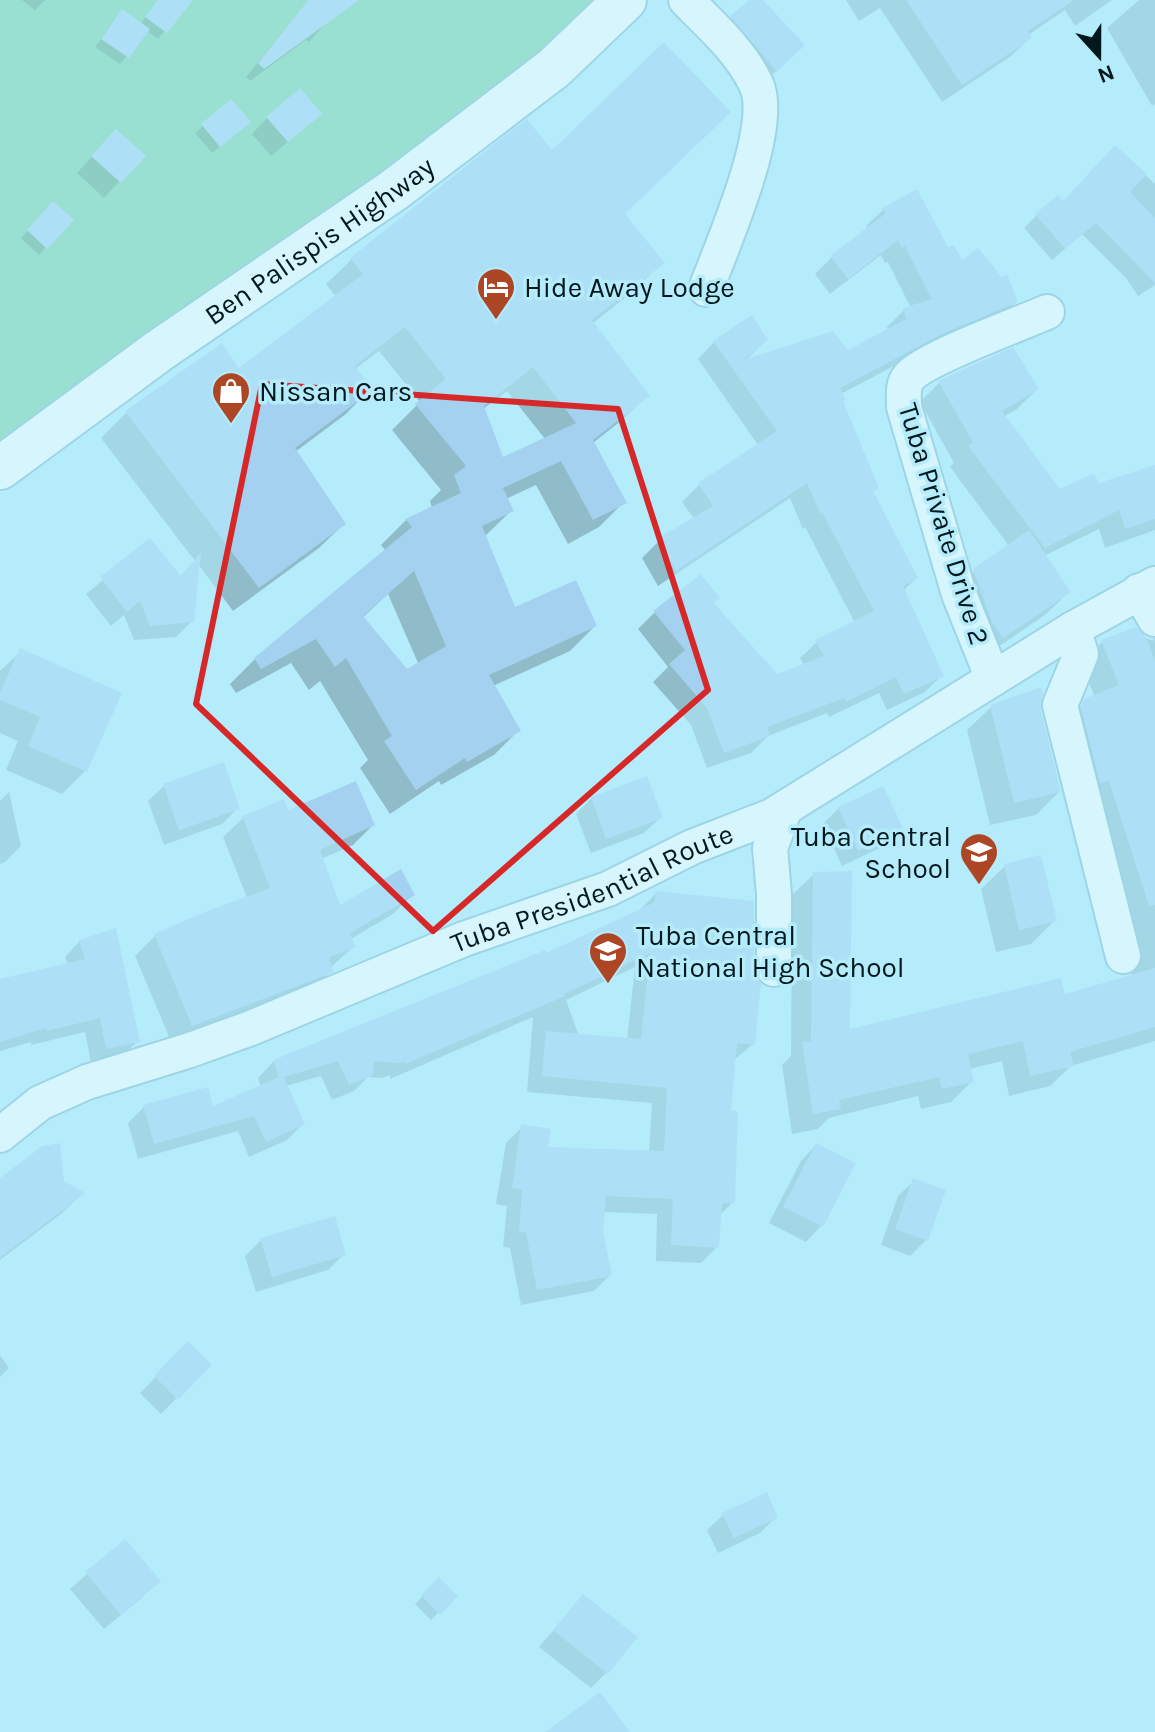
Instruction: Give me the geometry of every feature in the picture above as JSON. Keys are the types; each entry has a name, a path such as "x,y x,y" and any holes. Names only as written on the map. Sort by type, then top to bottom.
{"main road":[{"name":"Ben Palispis Highway","path":"0,468 160,350 394,190 554,68 625,0"}],"street":[{"path":"686,0 745,66 758,87 762,112 750,163 706,289"},
{"name":"Tuba Private Drive 2","path":"993,679 954,579 904,407 904,388 907,378 930,362 1047,312"},
{"name":"Tuba Presidential Route","path":"0,1135 40,1103 87,1082 251,1028 464,939 608,889 692,847 772,816 1073,629 1150,598"},
{"path":"1073,629 1081,654 1060,705 1123,956"},
{"path":"774,969 774,894 770,848 785,808"}],"highlighted area":[{"path":"262,384 618,409 708,690 433,931 196,704"}],"green space":[{"path":"0,0 599,0 566,39 369,188 0,449"}],"building":[{"path":"158,0 193,0 167,33 145,17"},
{"path":"308,0 359,0 264,69 258,63"},
{"path":"749,0 763,0 805,45 777,72 730,16"},
{"path":"906,0 1074,0 1028,31 1032,38 962,85"},
{"path":"122,9 150,29 129,58 101,39"},
{"path":"664,42 731,112 625,214 665,263 592,320 650,396 593,440 627,503 593,520 561,461 503,488 514,511 482,526 515,607 576,580 597,626 489,675 521,731 467,762 465,758 416,790 384,741 392,736 346,658 335,667 316,639 261,669 254,658 412,527 405,519 461,493 454,475 466,466 415,404 446,379 405,327 355,366 373,390 295,448 346,524 259,588 125,411 222,343 239,368 363,274 350,258 527,119 552,150","holes":["533,367 576,423 503,457 484,406","414,571 446,646 407,669 363,616"]},
{"path":"300,88 322,114 288,142 266,117"},
{"path":"231,99 251,122 220,147 201,124"},
{"path":"116,129 146,156 121,183 91,156"},
{"path":"1115,145 1147,174 1130,192 1155,218 1155,283 1096,223 1065,249 1035,214 1058,195 1063,201"},
{"path":"917,189 948,247 954,245 962,260 978,248 1002,277 1007,274 1018,302 944,333 840,388 879,488 873,491 918,578 903,586 944,676 904,694 896,677 846,702 844,698 767,727 770,736 724,753 707,708 669,664 685,650 653,611 701,574 720,598 714,603 777,674 824,656 815,640 874,611 807,483 676,571 657,539 713,506 698,483 777,431 713,341 752,315 768,340 743,360 833,331 848,350 906,319 903,308 932,299 905,246 902,248 898,240 848,279 830,256 885,214 882,208"},
{"path":"53,201 74,220 47,249 27,230"},
{"path":"1013,347 1039,389 1002,411 1060,489 1094,473 1099,483 1155,465 1155,519 1125,529 1119,510 1045,548 968,446 973,442 938,381"},
{"path":"1029,530 1071,592 1003,638 992,622 973,569"},
{"path":"150,538 181,576 201,552 194,622 150,626 140,601 127,612 100,577"},
{"path":"1136,627 1146,637 1155,661 1155,905 1149,906 1109,781 1100,783 1081,707 1084,699 1119,685 1101,640"},
{"path":"20,648 122,693 87,772 28,746 40,717 0,700 0,693"},
{"path":"1041,687 1041,710 1061,792 1014,803 990,705"},
{"path":"224,762 240,809 179,830 163,784"},
{"path":"647,776 663,818 606,839 591,797"},
{"path":"356,781 375,825 320,850 340,905 401,869 415,895 350,933 356,947 329,957 334,972 192,1026 154,934 270,888 242,816 284,799 288,810"},
{"path":"883,786 904,830 858,851 838,807"},
{"path":"1041,855 1057,921 1019,930 1004,864"},
{"path":"852,871 850,1029 1061,978 1065,994 1155,968 1155,1027 1070,1052 1074,1066 1030,1076 1023,1041 968,1054 974,1082 942,1089 939,1077 839,1100 841,1109 813,1114 802,1042 811,1041 813,872"},
{"path":"656,891 754,901 754,969 761,983 755,1045 737,1043 731,1110 738,1112 735,1203 722,1203 719,1248 671,1245 673,1199 606,1196 603,1231 612,1276 537,1290 526,1232 519,1232 522,1190 512,1188 521,1124 551,1129 548,1147 664,1151 667,1088 542,1076 546,1031 641,1039 650,953 565,996 405,1064 405,1061 374,1061 373,1075 349,1085 338,1061 284,1077 305,1124 266,1142 254,1116 154,1144 143,1105 208,1087 213,1106 279,1077 273,1060 545,950 546,953 655,902"},
{"path":"116,928 140,1042 106,1049 100,1018 46,1031 46,1028 0,1042 0,979 85,959 79,940"},
{"path":"60,1143 64,1181 85,1193 0,1258 0,1178 42,1146"},
{"path":"816,1143 856,1163 823,1227 783,1207"},
{"path":"913,1178 946,1190 928,1241 895,1229"},
{"path":"335,1216 346,1255 272,1277 260,1238"},
{"path":"188,1341 212,1365 178,1400 154,1376"},
{"path":"767,1492 778,1518 734,1538 722,1513"},
{"path":"125,1539 161,1581 121,1615 85,1572"},
{"path":"439,1577 458,1596 440,1615 421,1595"},
{"path":"583,1594 638,1637 608,1674 553,1630"},
{"path":"600,1692 630,1732 545,1732"}],"place":[{"name":"Hide Away Lodge","path":"496,321"},
{"name":"Nissan Cars","path":"231,425"},
{"name":"Tuba Central School","path":"979,886"},
{"name":"Tuba Central National High School","path":"608,985"}]}
